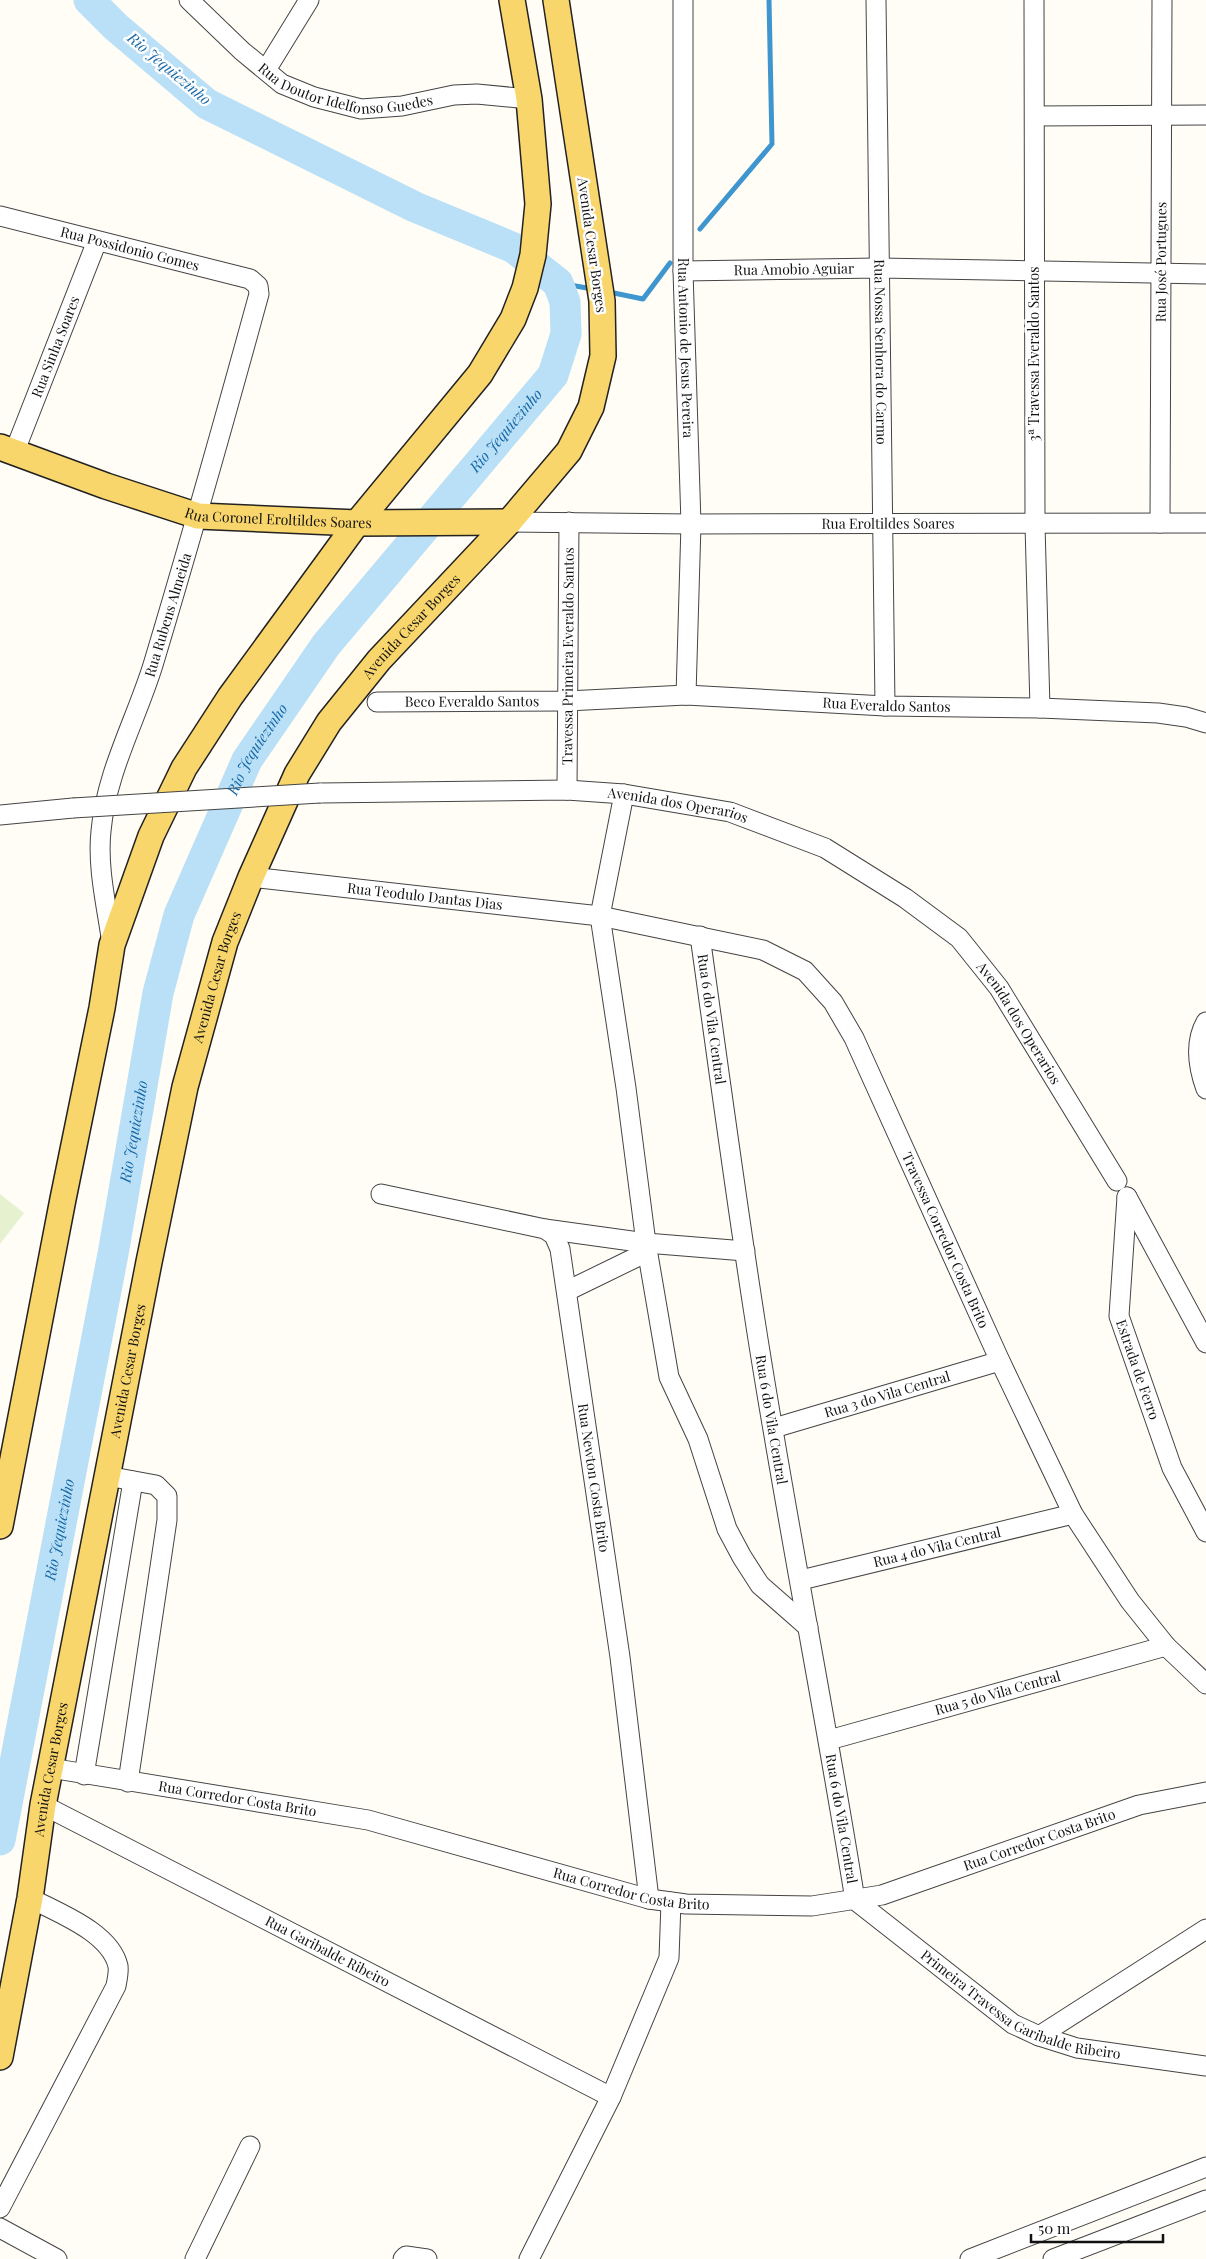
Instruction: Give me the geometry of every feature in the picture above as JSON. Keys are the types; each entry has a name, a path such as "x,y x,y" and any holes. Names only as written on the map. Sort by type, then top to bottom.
{"main road":[{"path":"0,1526 3,1491 102,1008 112,945 151,836 184,768 230,697 357,523 480,374 513,319 525,288 533,255 538,204 529,99 512,0"},
{"name":"Avenida Cesar Borges","path":"0,2057 30,1898 50,1768 185,1087 225,942 251,877 297,774 329,722 378,660 509,522 569,451 591,407 603,356 602,301 556,0"},
{"name":"Rua Coronel Eroltildes Soares","path":"7,450 198,516 357,523 464,524 509,522"}],"street":[{"path":"266,70 309,0"},
{"name":"Rua Antonio de Jesus Pereira","path":"683,0 683,271 691,524 686,695"},
{"name":"Rua Nossa Senhora do Carmo","path":"876,0 884,706"},
{"name":"3ª Travessa Everaldo Santos","path":"1034,0 1036,525 1040,708"},
{"name":"Rua José Portugues","path":"1160,523 1162,0"},
{"name":"Rua Doutor Idelfonso Guedes","path":"198,3 242,50 282,84 314,97 361,109 402,106 454,96 477,94 529,99"},
{"path":"1035,116 1206,115"},
{"name":"Rua Possidonio Gomes","path":"0,216 250,279 258,286"},
{"name":"Rua Sinha Soares","path":"7,450 97,241"},
{"name":"Rua Amobio Aguiar","path":"683,271 879,268 1206,274"},
{"name":"Rua Rubens Almeida","path":"112,945 102,877 101,832 109,784 150,672 198,516 259,294 258,286"},
{"name":"Rua Coronel Eroltildes Soares","path":"509,522 569,522"},
{"name":"Rua Eroltildes Soares","path":"569,522 1036,525 1206,523"},
{"name":"Travessa Primeira Everaldo Santos","path":"567,790 569,522"},
{"name":"Rua Everaldo Santos","path":"567,701 686,695 884,706 1040,708 1158,713 1206,722"},
{"name":"Beco Everaldo Santos","path":"377,702 567,701"},
{"name":"Avenida dos Operarios","path":"0,815 73,808 320,793 567,790 624,794 730,812 825,848 905,898 959,938 999,988 1117,1181"},
{"path":"624,794 600,916 626,1088 646,1247 669,1377 698,1438 727,1529 760,1585 808,1627"},
{"name":"Rua Teodulo Dantas Dias","path":"251,877 600,916"},
{"name":"Travessa Corredor Costa Brito","path":"600,916 763,950 805,971 833,1002 854,1038 1000,1361 1073,1514 1130,1601 1166,1646 1206,1684"},
{"name":"Rua 6 do Vila Central","path":"700,936 745,1251 855,1900"},
{"path":"1206,1022 1197,1051 1200,1074 1206,1089"},
{"path":"381,1194 545,1229 646,1247 745,1251"},
{"name":"Estrada de Ferro","path":"1206,1343 1127,1198 1119,1316 1172,1468 1206,1532"},
{"name":"Rua Newton Costa Brito","path":"545,1229 554,1235 560,1249 567,1291 620,1657 649,1899"},
{"path":"567,1291 646,1247"},
{"name":"Rua 3 do Vila Central","path":"774,1428 1000,1361"},
{"path":"107,1476 156,1486 166,1496 167,1520 128,1782"},
{"path":"84,1775 133,1481"},
{"name":"Rua 4 do Vila Central","path":"801,1580 1073,1514"},
{"name":"Rua 5 do Vila Central","path":"829,1740 1166,1646"},
{"name":"Rua Corredor Costa Brito","path":"50,1768 368,1820 649,1899 748,1906 812,1906 882,1895 1139,1805 1206,1792"},
{"name":"Rua Garibalde Ribeiro","path":"43,1805 612,2097"},
{"path":"0,2208 116,1986 118,1968 113,1953 101,1939 74,1921 30,1898"},
{"name":"Primeira Travessa Garibalde Ribeiro","path":"855,1900 1013,2024 1039,2036 1077,2048 1206,2066"},
{"path":"529,2259 612,2097 669,1958 671,1902"},
{"path":"1039,2036 1206,1929"},
{"path":"195,2259 250,2146"},
{"path":"970,2259 1206,2167"},
{"path":"1053,2259 1206,2200"},
{"path":"0,2228 57,2259"},
{"path":"403,2259 406,2256 427,2259"}],"green space":[{"path":"0,1194 24,1213 0,1244"}],"waterway":[{"name":"Rio Jequiezinho","path":"0,1840 113,1254 158,993 179,915 247,760 326,645 553,375 566,334 565,302 558,283 514,248 415,207 207,104 116,27 89,0"},
{"path":"700,229 772,144 769,0"},
{"path":"609,292 643,299 670,263"},
{"path":"558,283 593,289"}]}
